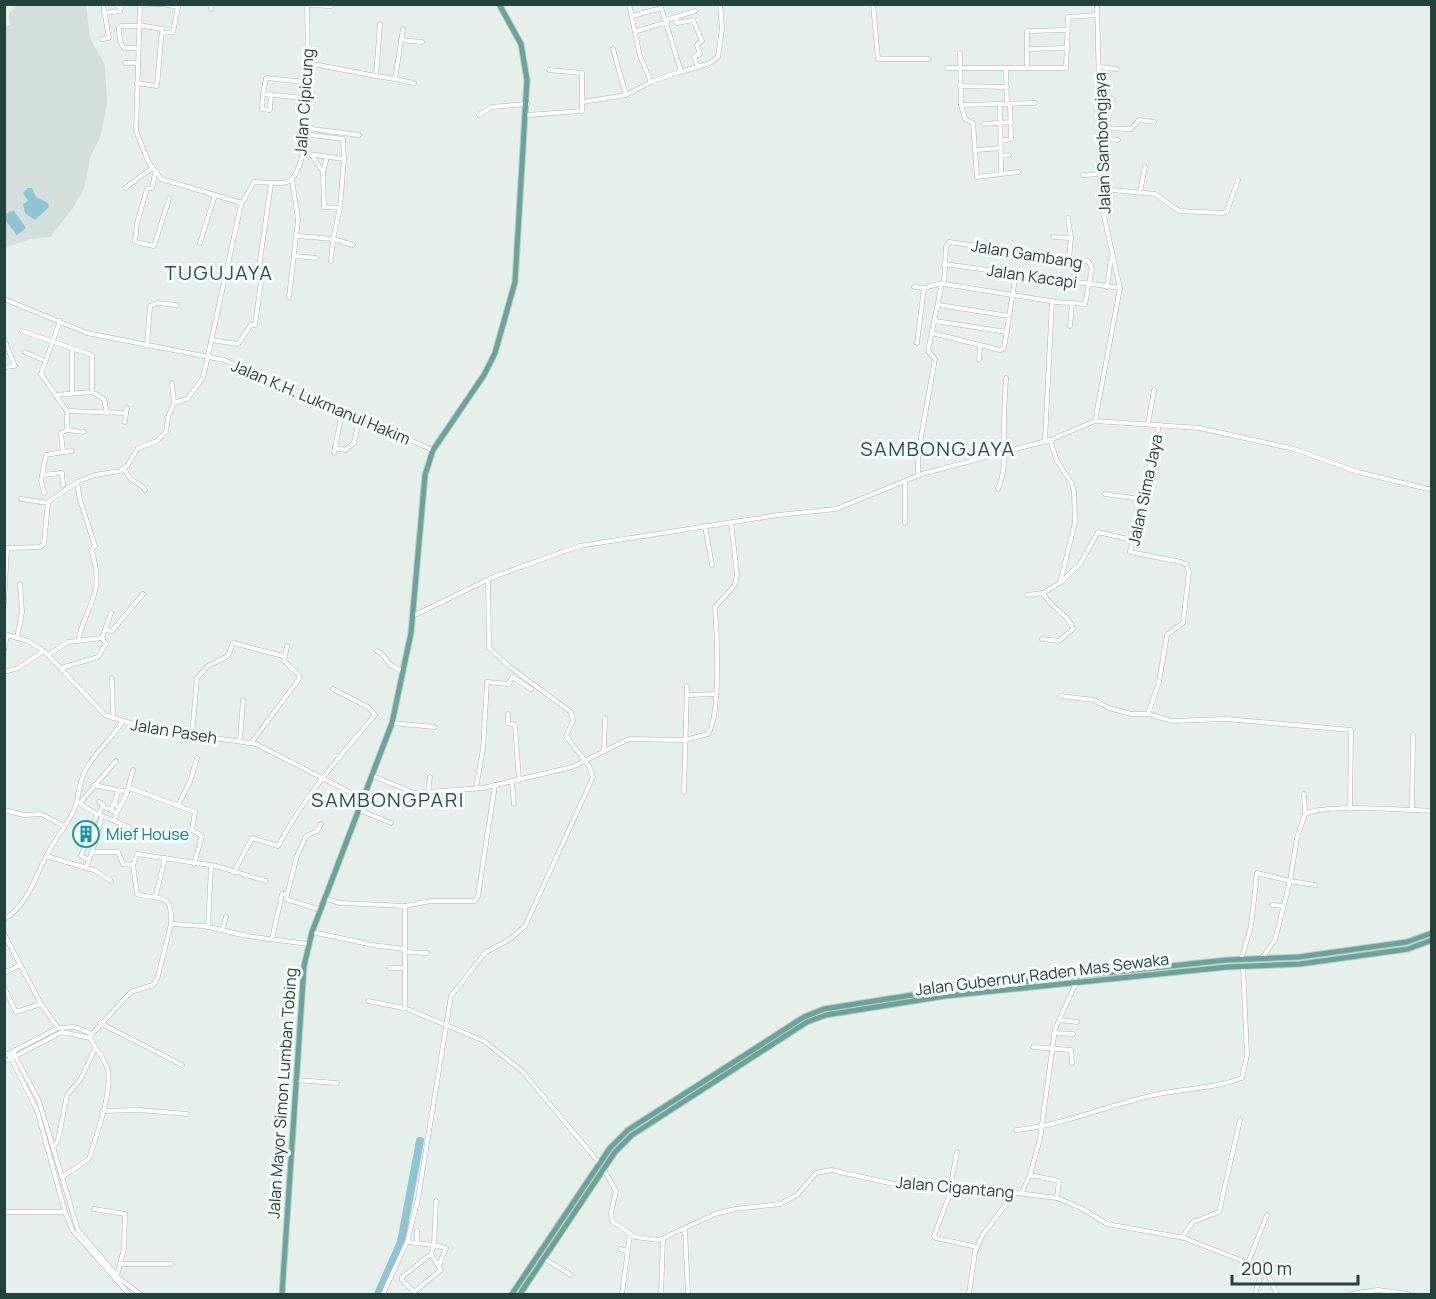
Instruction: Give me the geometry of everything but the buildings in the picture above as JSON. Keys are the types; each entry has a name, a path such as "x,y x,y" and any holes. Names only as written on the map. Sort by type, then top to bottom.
{"main road":[{"name":"Jalan Mayor Simon Lumban Tobing","path":"282,1294 295,1080 304,966 308,944 392,723 413,616 425,475 433,450 484,375 495,353 515,282 528,104 524,55 511,23 499,4"},
{"name":"Jalan Gubernur Raden Mas Sewaka","path":"1242,963 1300,964 1387,948 1431,933"},
{"name":"Jalan Gubernur Raden Mas Sewaka","path":"555,1239 602,1167 610,1148 628,1130 669,1108 807,1022 826,1015 872,1006 1053,982 1262,959 1387,948 1408,949 1431,940"},
{"name":"Jalan Gubernur Raden Mas Sewaka","path":"1053,982 1076,983 1190,968"},
{"path":"520,1294 545,1259 555,1239"},
{"path":"512,1294 555,1239"}],"street":[{"path":"102,4 109,38"},
{"path":"104,13 120,11 121,8 115,4"},
{"path":"629,4 637,31 640,56 651,82"},
{"path":"583,102 626,95 651,82 698,67 718,57 722,28 720,4"},
{"path":"873,4 878,59 928,58"},
{"name":"Jalan Sambongjaya","path":"1095,421 1120,288 1104,220 1101,189 1097,4"},
{"path":"162,33 173,32 177,5 140,5 137,132 152,168 155,174 165,180 242,203"},
{"path":"307,5 331,6"},
{"name":"Jalan Cipicung","path":"292,180 298,170 302,153 308,63 307,5"},
{"path":"632,16 661,6 681,72"},
{"path":"637,31 694,11"},
{"path":"947,68 1067,68 1070,15 1097,15"},
{"path":"675,17 677,23 693,20 699,32 702,40 697,45 700,53 694,56 698,67"},
{"path":"376,76 380,24"},
{"path":"137,83 157,86 162,33 160,26 121,26 120,38 124,48 138,48"},
{"path":"394,79 403,29"},
{"path":"1027,68 1027,31 1068,30"},
{"path":"102,39 120,38"},
{"path":"402,40 422,42"},
{"path":"1027,49 1068,48"},
{"path":"613,49 626,95"},
{"path":"960,53 962,105 965,119 973,123 977,177 1018,172"},
{"path":"124,63 138,63"},
{"path":"308,63 414,83"},
{"path":"1099,67 1117,69"},
{"path":"1001,141 1011,139 1006,68"},
{"path":"527,115 581,112 583,102 581,72 549,70"},
{"path":"271,94 271,109 263,109 266,78 306,82"},
{"path":"960,86 1006,87"},
{"path":"263,94 306,98"},
{"path":"1100,99 1113,99"},
{"path":"962,105 1000,106 1035,103"},
{"path":"479,116 491,107 528,104"},
{"path":"1000,106 1001,174"},
{"path":"1100,128 1131,129 1139,120 1154,122"},
{"path":"983,124 1011,122"},
{"path":"304,128 359,135"},
{"path":"303,134 344,139 340,208 331,261"},
{"path":"1101,138 1118,140"},
{"path":"976,150 1001,148"},
{"path":"302,153 344,159"},
{"path":"312,155 323,172"},
{"path":"1001,156 1009,155"},
{"path":"327,157 323,172 324,207 340,208"},
{"path":"1140,192 1145,167"},
{"path":"125,188 152,168"},
{"path":"155,174 152,188 147,189 137,222 135,242 154,246 169,200"},
{"path":"1083,174 1101,174"},
{"path":"174,403 187,399 206,372 242,203 254,183 271,184 292,180 296,197 298,236 289,297"},
{"path":"1101,189 1159,195 1179,212 1223,213 1227,211 1238,180"},
{"path":"211,340 238,344 251,325 255,325 261,282 260,260 271,184"},
{"path":"200,243 215,195"},
{"path":"1068,218 1071,238 1068,258"},
{"path":"298,236 333,239 353,245"},
{"path":"1053,237 1071,238"},
{"name":"Jalan Gambang","path":"944,264 946,244 949,242 1068,258 1091,264 1090,284"},
{"path":"1107,287 1112,254"},
{"path":"295,256 316,258"},
{"path":"918,476 918,454 934,359 928,352 939,304 944,264"},
{"name":"Jalan Kacapi","path":"944,264 1120,288"},
{"path":"932,333 980,346 1004,348 1016,273"},
{"path":"914,287 924,288 942,283 1071,304 1085,304 1090,284"},
{"path":"917,344 924,288"},
{"name":"Jalan K.H. Lukmanul Hakim","path":"4,298 87,333 224,360 342,413 433,450"},
{"path":"1052,301 1047,440 1072,484 1075,522 1060,584"},
{"path":"147,346 150,306 157,303 177,305"},
{"path":"939,304 1009,316"},
{"path":"1070,326 1071,304"},
{"path":"60,321 41,374 67,411 67,430"},
{"path":"934,321 1007,332"},
{"path":"22,331 92,355 92,392"},
{"path":"4,339 15,366 4,367"},
{"path":"979,360 980,346"},
{"path":"72,349 72,392"},
{"path":"25,352 45,361"},
{"path":"998,489 1005,472 1007,452 1004,424 1006,378"},
{"path":"21,500 49,502 78,482 95,474 120,471 124,468 138,448 158,441 166,432 168,417 174,403 172,383"},
{"path":"1148,424 1154,390"},
{"path":"55,395 92,392 104,399 107,413"},
{"path":"67,411 107,413 126,411 125,422"},
{"path":"342,413 335,450 346,450 354,443 359,420"},
{"path":"413,616 488,580 579,546 731,522 836,509 918,476 1047,440 1095,421 1200,428 1294,448 1358,472 1431,490"},
{"name":"Jalan Sima Jaya","path":"1148,714 1159,682 1167,634 1183,622 1189,572 1186,564 1181,562 1130,552 1140,500 1159,425"},
{"path":"63,452 61,433 67,430 84,432"},
{"path":"44,493 42,475 45,455 72,451"},
{"path":"124,468 131,481 145,490"},
{"path":"42,475 62,473 63,485"},
{"path":"905,481 905,523"},
{"path":"78,482 80,500 95,547 91,550 98,571 93,603 78,640"},
{"path":"1105,494 1140,500"},
{"path":"4,603 7,548 40,547 44,544 49,502"},
{"path":"373,776 403,790 428,793 476,788 512,782 572,767 629,739 685,740 708,734 713,724 715,694 715,607 735,585 737,575 731,522"},
{"path":"705,526 712,565"},
{"path":"1027,595 1043,593 1060,584 1080,564 1098,532 1132,540"},
{"path":"488,580 489,648 531,689"},
{"path":"17,638 22,612 20,584"},
{"path":"1042,639 1059,641 1072,629 1070,622 1047,602 1043,593"},
{"path":"105,630 112,631 143,594"},
{"path":"60,668 98,657 105,644 102,638 111,613"},
{"path":"4,650 6,635"},
{"name":"Jalan Paseh","path":"6,635 36,645 97,708 113,718 122,722 192,735 251,743 363,800"},
{"path":"4,672 18,668 68,642 102,638"},
{"path":"192,735 197,678 208,666 228,656 233,643 283,656"},
{"path":"251,743 299,680 300,675 285,665 283,656 287,646"},
{"path":"377,651 382,653 390,666 403,671"},
{"path":"383,1294 407,1242 416,1208 447,1026 448,1006 457,987 486,952 509,940 525,926 593,777 591,769 566,736 573,721 571,712 512,677 509,684 487,682 483,749 476,788"},
{"path":"112,678 113,718"},
{"path":"684,792 687,686"},
{"path":"234,872 252,838 278,846 297,811 321,778 376,714 368,707 333,689"},
{"path":"688,695 715,694"},
{"path":"1060,696 1094,700 1106,707 1131,714 1148,714 1172,721 1226,719 1351,730 1350,809"},
{"path":"240,741 243,700"},
{"path":"508,714 507,723 515,725 519,780"},
{"path":"604,750 605,718"},
{"path":"78,802 78,788 86,769 97,751 117,732 122,722"},
{"path":"392,723 435,726"},
{"path":"1412,810 1413,734"},
{"path":"178,805 190,782 197,758"},
{"path":"4,919 18,909 78,802 116,761"},
{"path":"114,821 129,790 133,770"},
{"path":"428,793 430,777"},
{"path":"512,782 514,804"},
{"path":"94,785 118,792 129,790 196,813 192,830 202,836 194,864"},
{"path":"326,899 340,903 405,906 430,901 475,902 478,896 495,785"},
{"path":"111,810 118,792"},
{"path":"1262,959 1275,940 1290,881 1297,838 1305,814 1304,794"},
{"path":"78,802 100,815 129,826"},
{"path":"86,868 92,852 100,815 100,804 117,813"},
{"path":"114,804 119,807"},
{"path":"1305,814 1313,810 1330,808 1431,811"},
{"path":"4,810 24,815 41,814 64,826"},
{"path":"359,810 391,823"},
{"path":"89,860 81,856 100,815"},
{"path":"321,824 317,831 306,836 297,856 286,900 321,910"},
{"path":"92,852 113,850 118,852 123,864 133,865"},
{"path":"91,1036 100,1023 130,992 153,985 171,924 167,904 156,896 137,894 133,865 137,854 211,867 266,881"},
{"path":"46,856 86,868 111,881"},
{"path":"156,896 165,858"},
{"path":"208,927 211,867"},
{"path":"1016,1130 1041,1128 1165,1092 1210,1088 1242,1078 1247,1055 1242,963 1251,926 1257,873 1315,885"},
{"path":"272,939 282,894 287,894"},
{"path":"1272,905 1283,906"},
{"path":"405,906 405,1008"},
{"path":"222,930 226,917"},
{"path":"171,924 208,927 308,944"},
{"path":"312,932 427,953"},
{"path":"4,934 41,1004 58,1028"},
{"path":"4,973 20,965"},
{"path":"389,968 404,968"},
{"path":"1022,1192 1030,1175 1041,1128 1054,1033 1076,983"},
{"path":"4,987 16,1012 41,1004"},
{"path":"368,1001 405,1008 484,1041 522,1071 602,1167 616,1191 610,1213 612,1221 630,1234 622,1294"},
{"path":"1060,1020 1077,1022"},
{"path":"100,1023 182,1065"},
{"path":"4,1062 11,1055 58,1028 69,1026 91,1036 108,1069 108,1084 89,1159 62,1177"},
{"path":"11,1055 62,1032 91,1036"},
{"path":"1054,1033 1073,1034"},
{"path":"1033,1047 1072,1051 1072,1062"},
{"path":"96,1049 80,1080 67,1095 58,1140 52,1155 62,1177 78,1230 129,1294"},
{"path":"11,1055 39,1101 53,1148"},
{"path":"11,1055 37,1110 52,1155 65,1212 73,1231 117,1275 140,1294"},
{"path":"295,1080 337,1083"},
{"path":"102,1111 139,1110 187,1114"},
{"path":"1182,1238 1193,1222 1220,1212 1240,1120"},
{"path":"957,1152 951,1187 934,1237 977,1247"},
{"name":"Jalan Cigantang","path":"630,1234 647,1240 663,1239 715,1214 735,1209 780,1204 797,1195 816,1173 822,1171 863,1175 903,1186 1022,1192 1057,1198 1082,1208 1107,1224 1182,1238 1262,1270"},
{"path":"1030,1175 1059,1180 1057,1198"},
{"path":"969,1294 977,1247 1015,1192"},
{"path":"431,1254 441,1270 414,1292 402,1280 402,1277 431,1254 434,1245 436,1201"},
{"path":"94,1209 125,1214 122,1264 117,1275"},
{"path":"4,1212 65,1212"},
{"path":"1248,1263 1267,1215"},
{"path":"685,1230 688,1294"},
{"path":"417,1231 417,1242"},
{"path":"661,1294 663,1239"},
{"path":"407,1242 446,1248 439,1265"},
{"path":"620,1249 627,1251"},
{"path":"545,1259 571,1275"},
{"path":"122,1264 172,1264"},
{"path":"1255,1294 1262,1270 1270,1278 1277,1294"},
{"path":"1350,1294 1378,1290 1408,1294"}],"shaded area":[{"path":"18,5 86,5 90,38 105,65 107,104 101,135 90,158 85,186 73,208 50,237 30,239 5,248 4,26 10,25 9,13"}],"water":[{"path":"28,188 32,188 36,197 48,203 49,207 35,220 25,213 23,204 28,201 23,193"},
{"path":"14,211 26,228 17,235 5,220 5,215"}],"waterway":[{"path":"378,1294 401,1242 420,1141"}],"place":[{"name":"Mief House","path":"86,834"}],"district":[{"name":"TUGUJAYA","path":"219,272"},
{"name":"SAMBONGJAYA","path":"938,448"},
{"name":"SAMBONGPARI","path":"388,799"}]}
